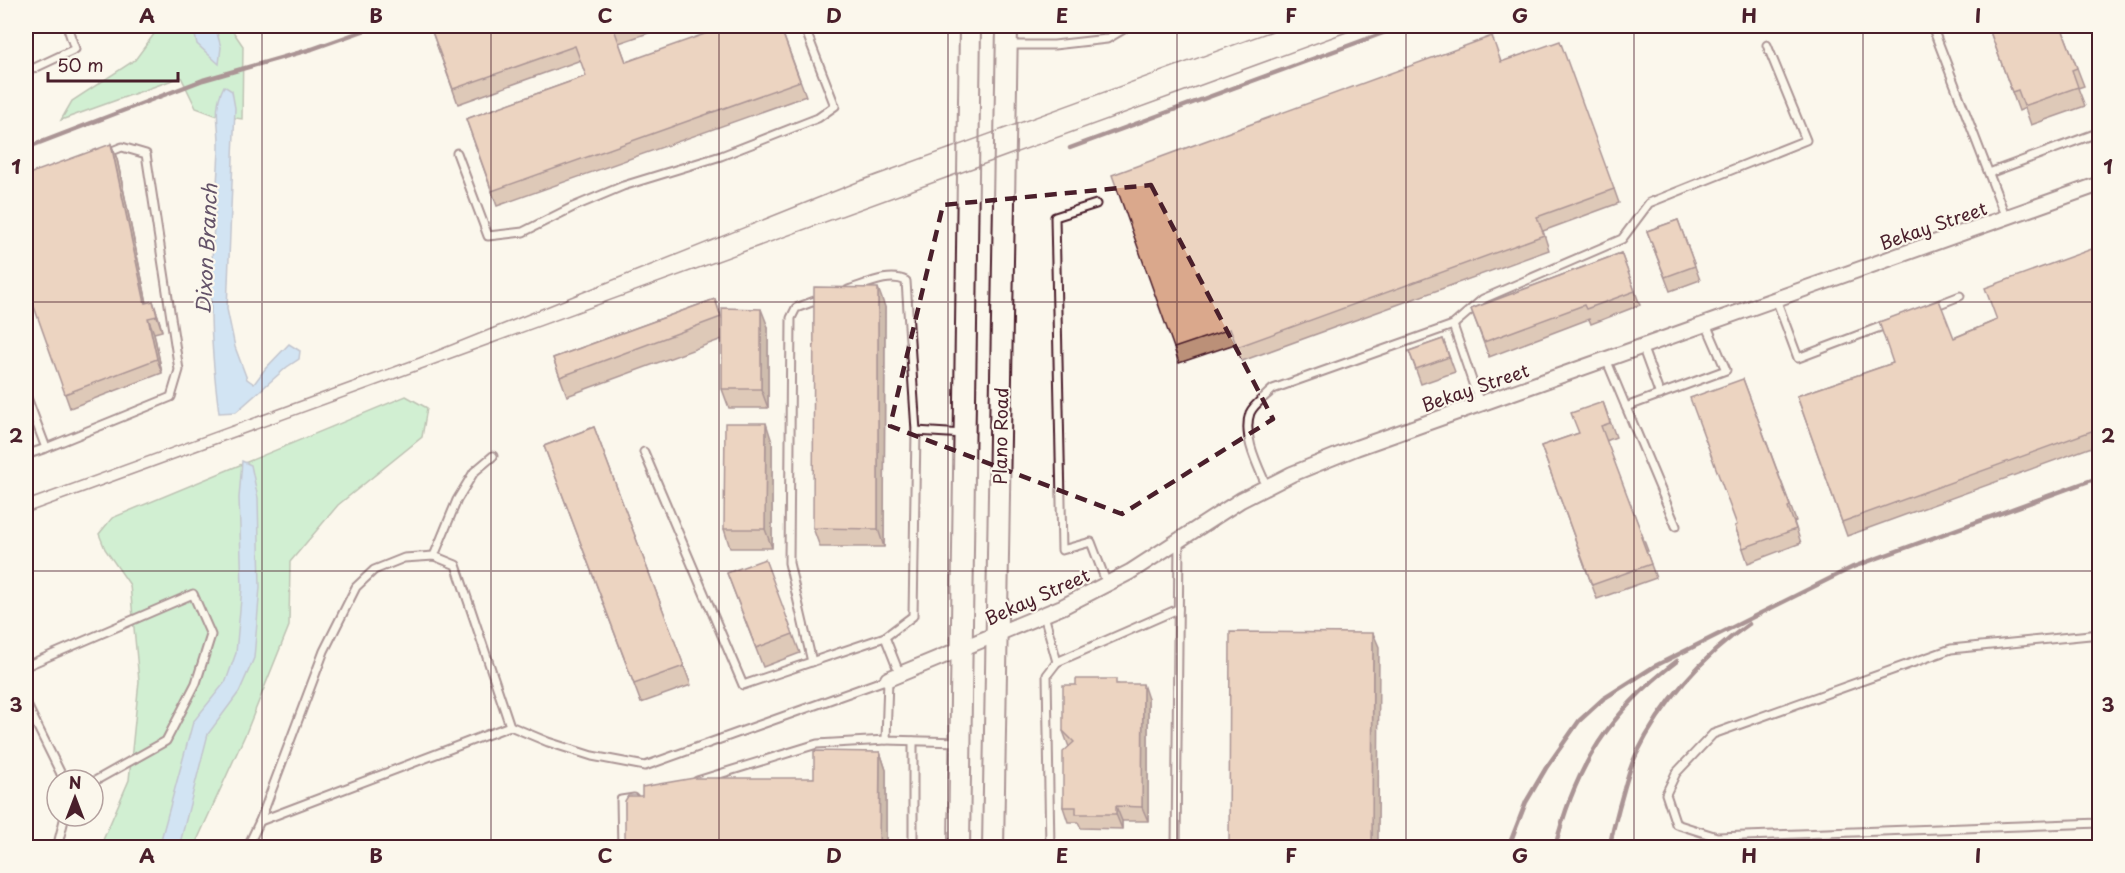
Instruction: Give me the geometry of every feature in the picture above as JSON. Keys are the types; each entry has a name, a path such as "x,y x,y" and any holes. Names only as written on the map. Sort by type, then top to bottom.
{"main road":[{"name":"Plano Road","path":"960,848 970,26"},
{"name":"Plano Road","path":"993,848 1007,26"}],"street":[{"name":"Bekay Street","path":"894,677 1044,615 1107,584 1130,572 1241,500 1267,486 1356,448 2100,184"}],"lane":[{"path":"26,72 75,49 66,26"},
{"path":"457,153 488,236 523,232 622,186 721,156 818,118 827,112 835,106 804,26"},
{"path":"1007,45 1054,45 1107,39 1129,26"},
{"path":"1932,26 2006,218"},
{"path":"1267,486 1257,465 1247,431 1250,411 1273,389 1453,325 1483,299 1622,239 1649,203 1806,140 1767,45"},
{"path":"1989,173 2100,132"},
{"path":"26,456 171,397 179,370 146,154 122,147 100,155"},
{"path":"1096,204 1055,217 1062,550 1091,542 1107,584"},
{"path":"644,452 743,685 885,637 913,616 916,431 906,281 888,278 842,292"},
{"path":"812,662 789,563 791,318 796,308 802,304 832,295"},
{"path":"1928,309 1960,296"},
{"path":"1776,299 1798,358 1895,321"},
{"path":"1626,407 1726,370 1706,324"},
{"path":"1453,325 1480,404"},
{"path":"1642,346 1660,395"},
{"path":"1606,359 1676,526"},
{"path":"26,395 46,448"},
{"path":"916,431 966,434"},
{"path":"434,556 457,500 474,472 494,456"},
{"path":"1176,848 1179,539"},
{"path":"248,848 324,651 356,587 374,570 404,558 434,556 456,565 510,726"},
{"path":"26,666 194,594 211,635 196,684 166,741 105,775"},
{"path":"1050,848 1047,675 1057,662 1178,609"},
{"path":"1044,615 1057,662"},
{"path":"2100,634 1951,649 1713,734 1676,773 1666,794 1676,824 1717,837 2100,823"},
{"path":"885,637 894,677 886,740"},
{"path":"260,821 510,726 592,756 645,765 894,677"},
{"path":"26,703 58,768"},
{"path":"685,784 818,744 886,740 961,742"},
{"path":"913,741 913,848"},
{"path":"622,848 621,800 642,796"},
{"path":"57,848 62,828"}],"highlighted area":[{"path":"1151,185 1273,419 1122,514 890,426 943,205"}],"green space":[{"path":"160,26 230,27 243,46 242,119 215,115 196,108 181,77 61,120 72,101 135,60"},
{"path":"406,396 427,408 422,437 338,505 290,562 289,626 246,733 194,847 100,847 129,780 139,681 130,585 105,549 99,534 112,518"}],"water":[{"path":"193,26 215,26 221,47 219,64 197,44"},
{"path":"224,86 232,91 235,108 227,309 235,347 247,379 254,384 289,344 300,351 299,359 236,412 219,413 212,339 211,276 219,149 217,110"},
{"path":"242,461 251,465 258,498 260,587 254,658 239,692 208,734 179,847 159,847 193,722 226,681 236,653 242,588 239,498"}],"building":[{"path":"430,26 624,26 614,29 626,62 727,26 780,26 800,81 492,191 466,119 586,76 575,46 453,89"},
{"path":"1988,26 2061,26 2077,68 2072,70 2078,87 2024,106 2018,90 2012,92"},
{"path":"1492,36 1501,62 1560,41 1614,189 1537,217 1544,235 1237,347 1230,329 1174,348 1112,175"},
{"path":"111,144 145,303 153,301 157,316 148,318 157,359 65,394 26,284 26,175"},
{"path":"1678,220 1695,266 1665,277 1647,231"},
{"path":"2100,246 2100,428 1842,522 1797,396 1893,363 1879,322 1939,300 1954,338 1997,320 1985,288"},
{"path":"1621,253 1635,291 1586,309 1584,305 1484,342 1471,309"},
{"path":"814,287 878,288 878,529 813,528"},
{"path":"715,299 721,317 560,377 553,358"},
{"path":"722,308 761,309 761,389 722,389"},
{"path":"1443,339 1449,357 1416,369 1409,351"},
{"path":"1743,379 1790,506 1788,507 1796,529 1743,548 1735,526 1737,525 1690,398"},
{"path":"1603,402 1610,423 1601,426 1651,564 1592,585 1541,446 1579,433 1571,413"},
{"path":"725,423 766,423 765,529 724,529"},
{"path":"594,427 684,666 634,684 544,446"},
{"path":"765,559 793,634 756,648 727,573"},
{"path":"1230,632 1373,633 1372,848 1229,848"},
{"path":"1076,679 1116,679 1116,684 1143,684 1142,807 1116,806 1116,814 1076,814 1076,807 1063,807 1063,752 1074,742 1063,731 1063,685 1076,685"},
{"path":"814,751 880,752 879,848 653,848 653,842 625,841 625,801 628,796 642,796 642,787 694,778 814,778"}],"tram line":[{"path":"26,501 419,358 860,181 1286,26"},
{"path":"26,513 1363,26"}],"railway":[{"path":"26,148 203,80 312,49 377,26"},
{"path":"1070,148 1402,26"},
{"path":"1508,848 1526,802 1546,768 1579,721 1603,699 1655,666 1853,567 2100,477"},
{"path":"1610,848 1624,787 1646,736 1684,682 1715,651 1749,624"},
{"path":"1555,848 1573,791 1598,743 1632,700 1677,661"}],"water label":[{"name":"Dixon Branch","path":"206,249"}]}
